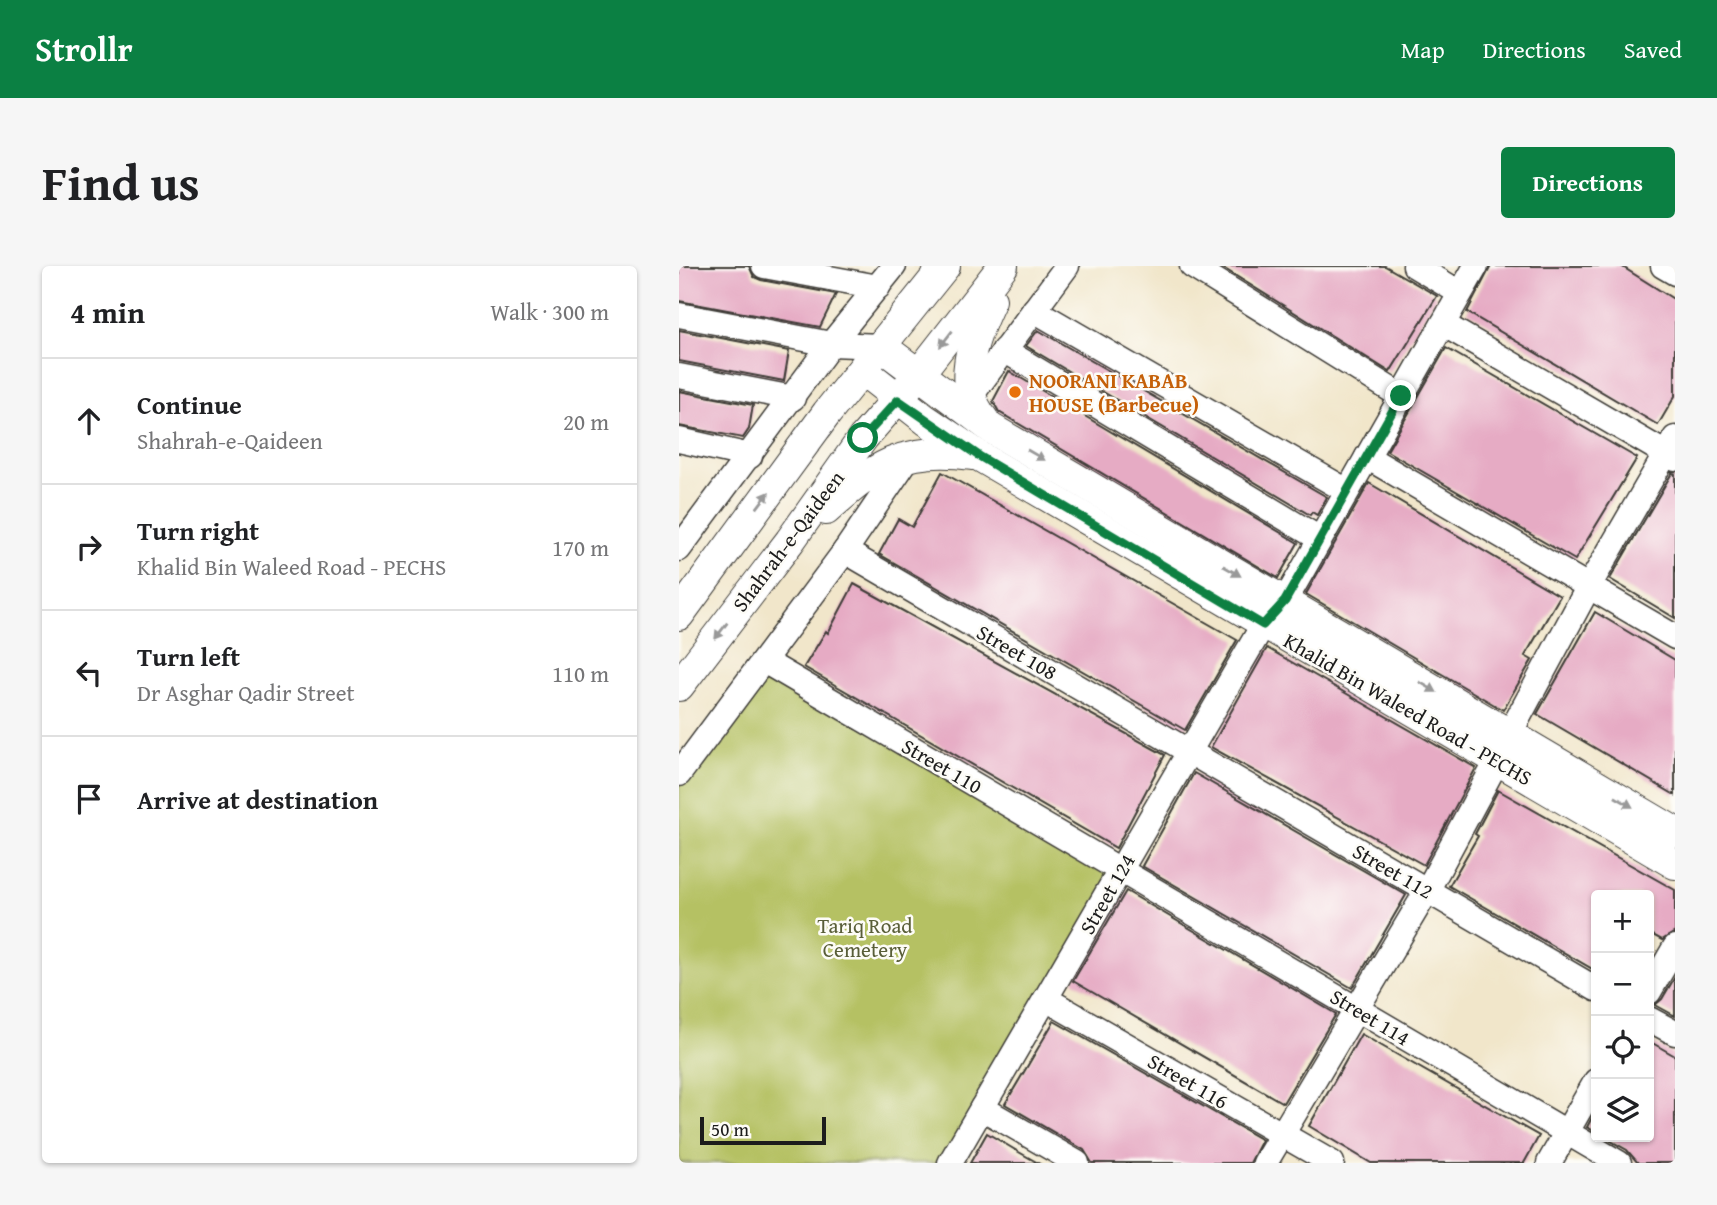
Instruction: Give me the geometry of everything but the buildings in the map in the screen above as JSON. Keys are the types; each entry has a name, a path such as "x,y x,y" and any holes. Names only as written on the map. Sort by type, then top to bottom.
{"main road":[{"name":"Shahrah-e-Qaideen","path":"679,615 862,370 945,266"},
{"name":"Shahrah-e-Qaideen","path":"679,686 790,541 863,438 898,400 1003,266"},
{"path":"992,429 975,410 967,380 975,334 1009,266"},
{"name":"Khalid Bin Waleed Road - PECHS","path":"881,346 992,429 1285,601 1675,864"},
{"name":"Khalid Bin Waleed Road - PECHS","path":"862,370 898,400 979,456 1263,625 1503,748 1675,832"},
{"path":"790,541 868,475 910,455 930,450 979,456"}],"street":[{"path":"764,266 878,287"},
{"path":"679,549 831,344 894,266"},
{"path":"970,397 1067,266"},
{"path":"1192,266 1401,396"},
{"path":"1415,266 1460,293"},
{"name":"Street 124","path":"950,1163 1263,625 1285,601 1476,266"},
{"path":"1663,266 1675,273"},
{"path":"1034,310 1347,492"},
{"path":"679,315 831,344 881,346"},
{"path":"1265,1163 1427,891 1589,586 1672,450 1443,324"},
{"path":"831,344 862,370"},
{"path":"1004,350 1320,539"},
{"path":"679,376 793,398"},
{"path":"679,440 750,456"},
{"path":"679,774 845,551 910,455"},
{"path":"1367,457 1675,636"},
{"name":"Street 108","path":"845,551 1189,753"},
{"name":"Street 110","path":"764,662 1120,871"},
{"name":"Street 112","path":"1189,753 1591,986"},
{"name":"Street 114","path":"1120,871 1619,1163"},
{"path":"1654,983 1675,947"},
{"name":"Street 116","path":"1046,999 1332,1163"},
{"path":"1654,1022 1675,1033"},
{"path":"1549,1163 1591,1090"},
{"path":"982,1108 1077,1163"}],"green space":[{"name":"Tariq Road Cemetery","path":"764,661 1120,871 949,1163 679,1163 679,774"}],"place":[{"name":"NOORANI KABAB HOUSE (Barbecue)","path":"1015,392"}],"route":[{"path":"863,438 898,400 979,456 1263,625 1285,601 1401,396"}]}
